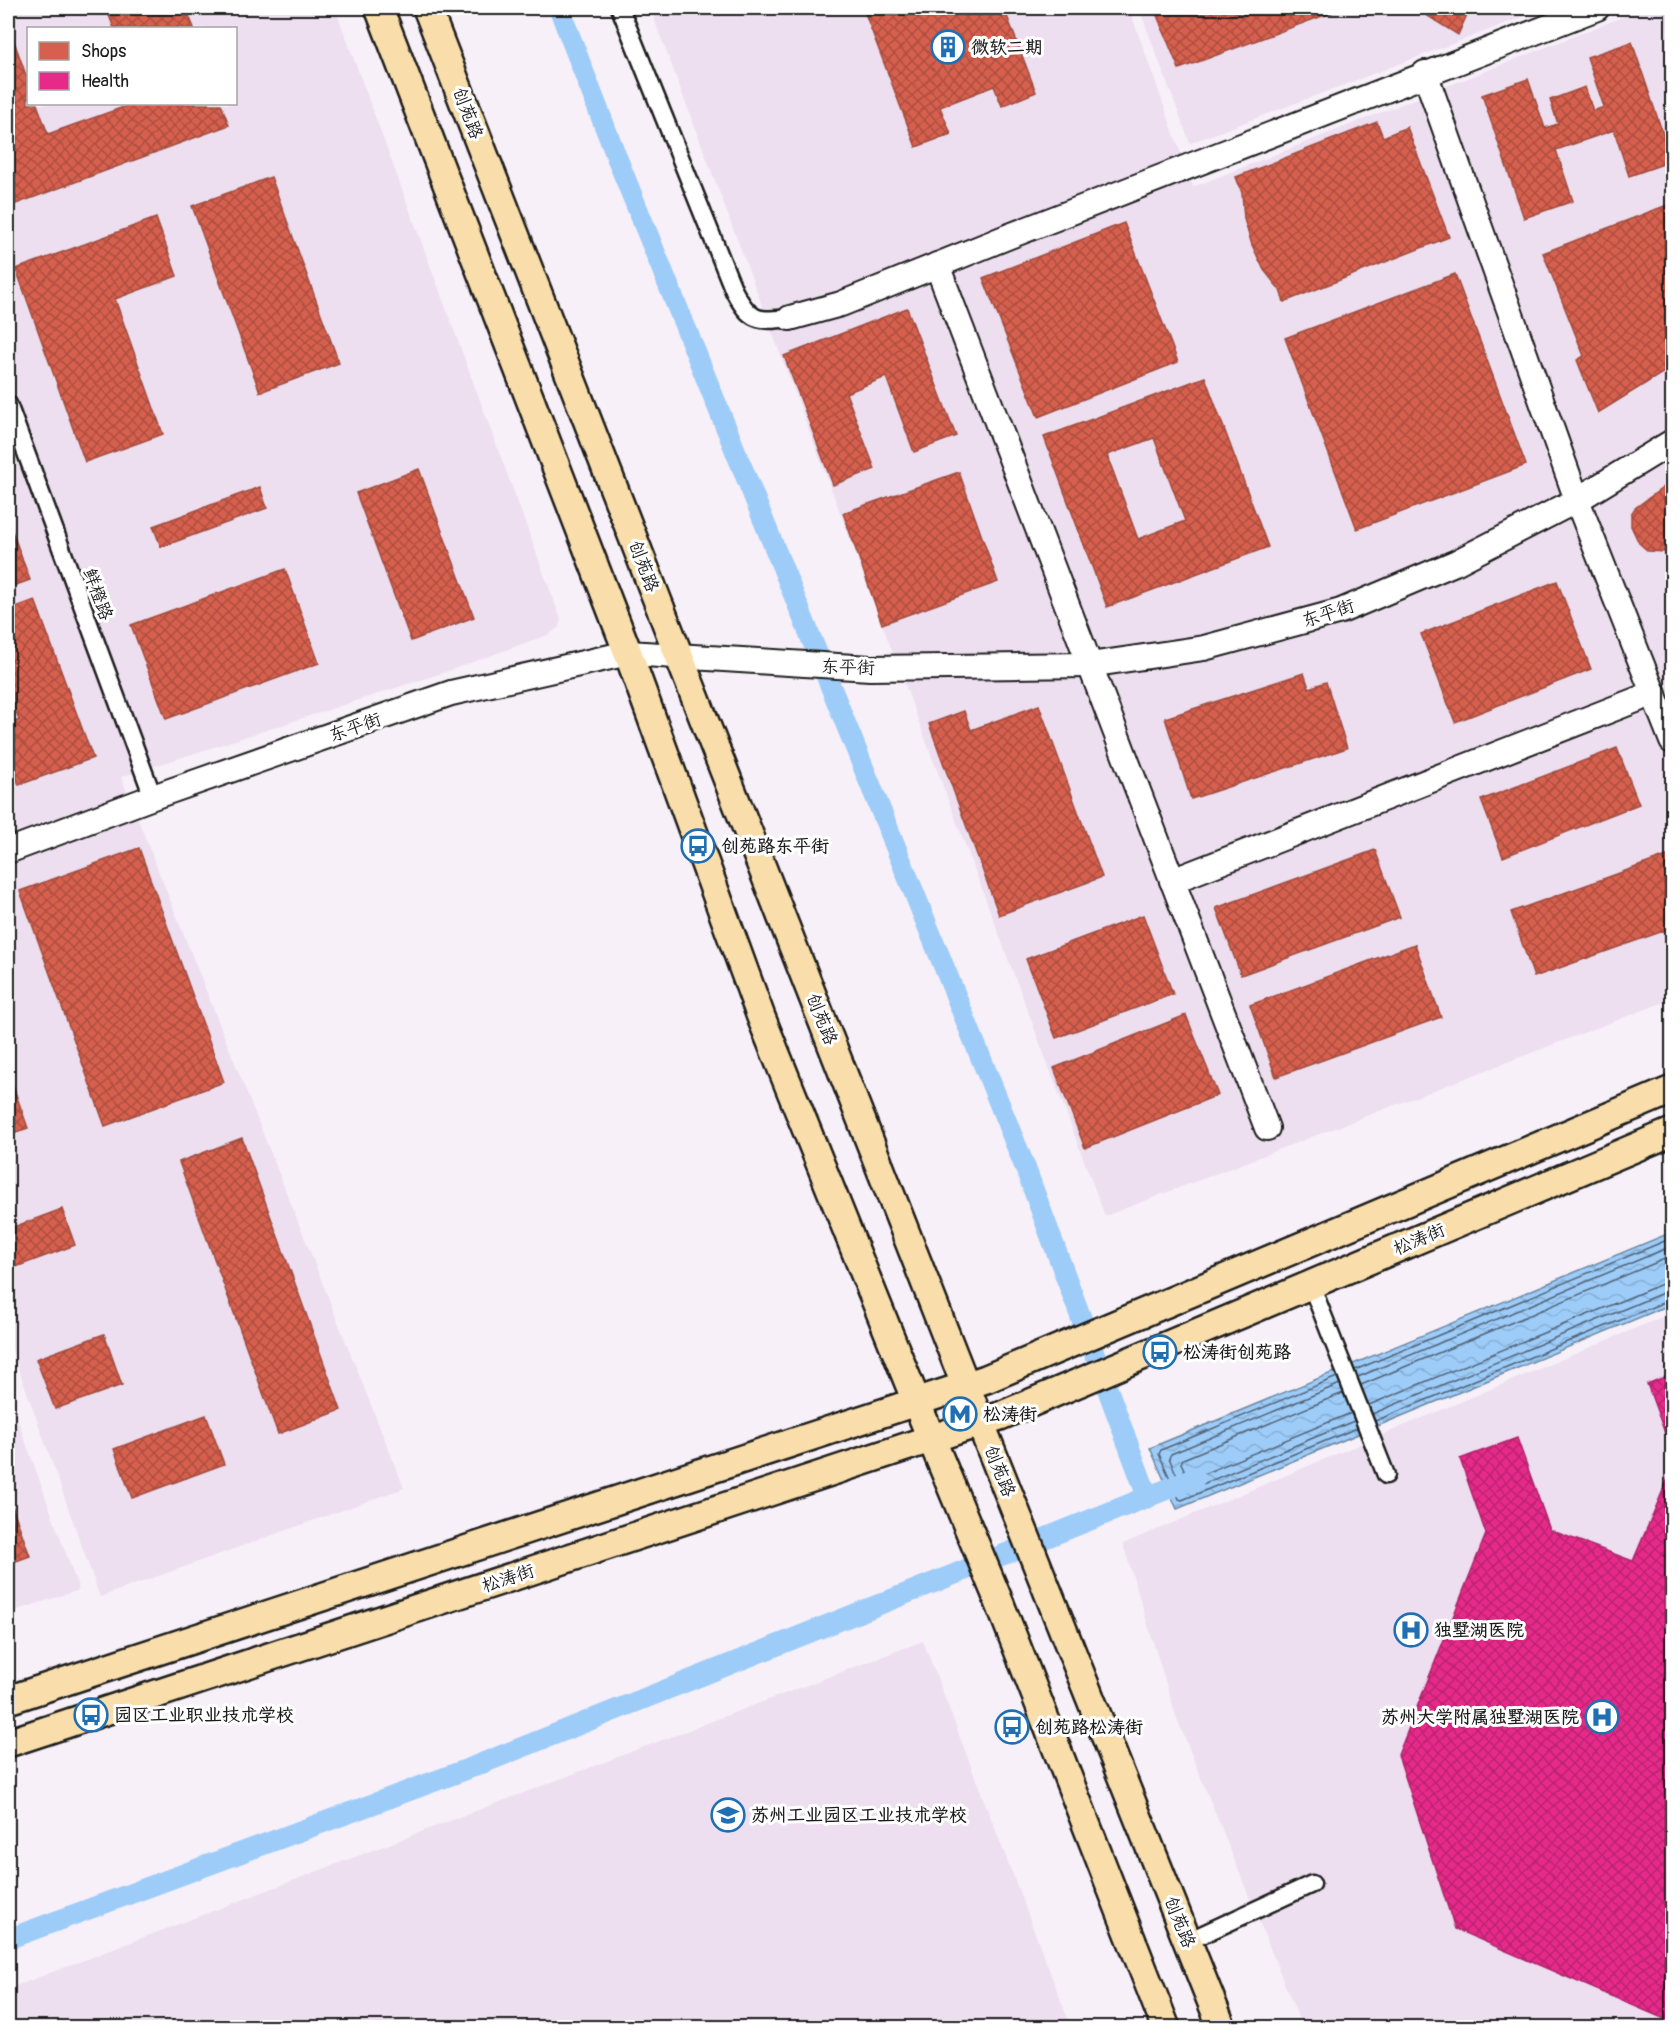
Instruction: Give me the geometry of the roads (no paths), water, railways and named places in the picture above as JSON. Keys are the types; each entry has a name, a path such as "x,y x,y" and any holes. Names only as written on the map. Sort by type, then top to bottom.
{"main road":[{"path":"379,8 628,653 761,1017 1000,1604 1166,2028"},
{"name":"创苑路","path":"427,8 980,1422 1222,2028"},
{"path":"8,1700 966,1386 1047,1354 1672,1090"},
{"name":"松涛街","path":"8,1743 980,1422 1121,1365 1672,1132"}],"street":[{"path":"620,8 734,291 744,310 757,319 772,320 790,318 841,304 1425,73 1597,8"},
{"path":"1425,73 1577,500 1672,741"},
{"path":"937,265 1267,1128"},
{"name":"鲜橙路","path":"8,404 153,797"},
{"name":"东平街","path":"8,851 153,797 451,693 628,653 870,668 1089,666 1204,648 1341,611 1457,562 1577,500 1672,442"},
{"path":"1172,881 1654,693"},
{"path":"1311,1285 1386,1475"},
{"path":"1188,1941 1312,1884"}],"water":[{"path":"1672,1232 1672,1304 1177,1509 1150,1448"}],"waterway":[{"path":"559,8 617,158 1025,1167 1148,1498"},
{"path":"8,1939 473,1767 1195,1478"}],"place":[{"name":"微软二期","path":"948,47"},
{"name":"创苑路东平街","path":"698,846"},
{"name":"松涛街创苑路","path":"1160,1352"},
{"name":"松涛街","path":"960,1414"},
{"name":"独墅湖医院","path":"1411,1630"},
{"name":"园区工业职业技术学校","path":"91,1715"},
{"name":"苏州大学附属独墅湖医院","path":"1602,1717"},
{"name":"创苑路松涛街","path":"1012,1727"},
{"name":"苏州工业园区工业技术学校","path":"728,1815"}]}
